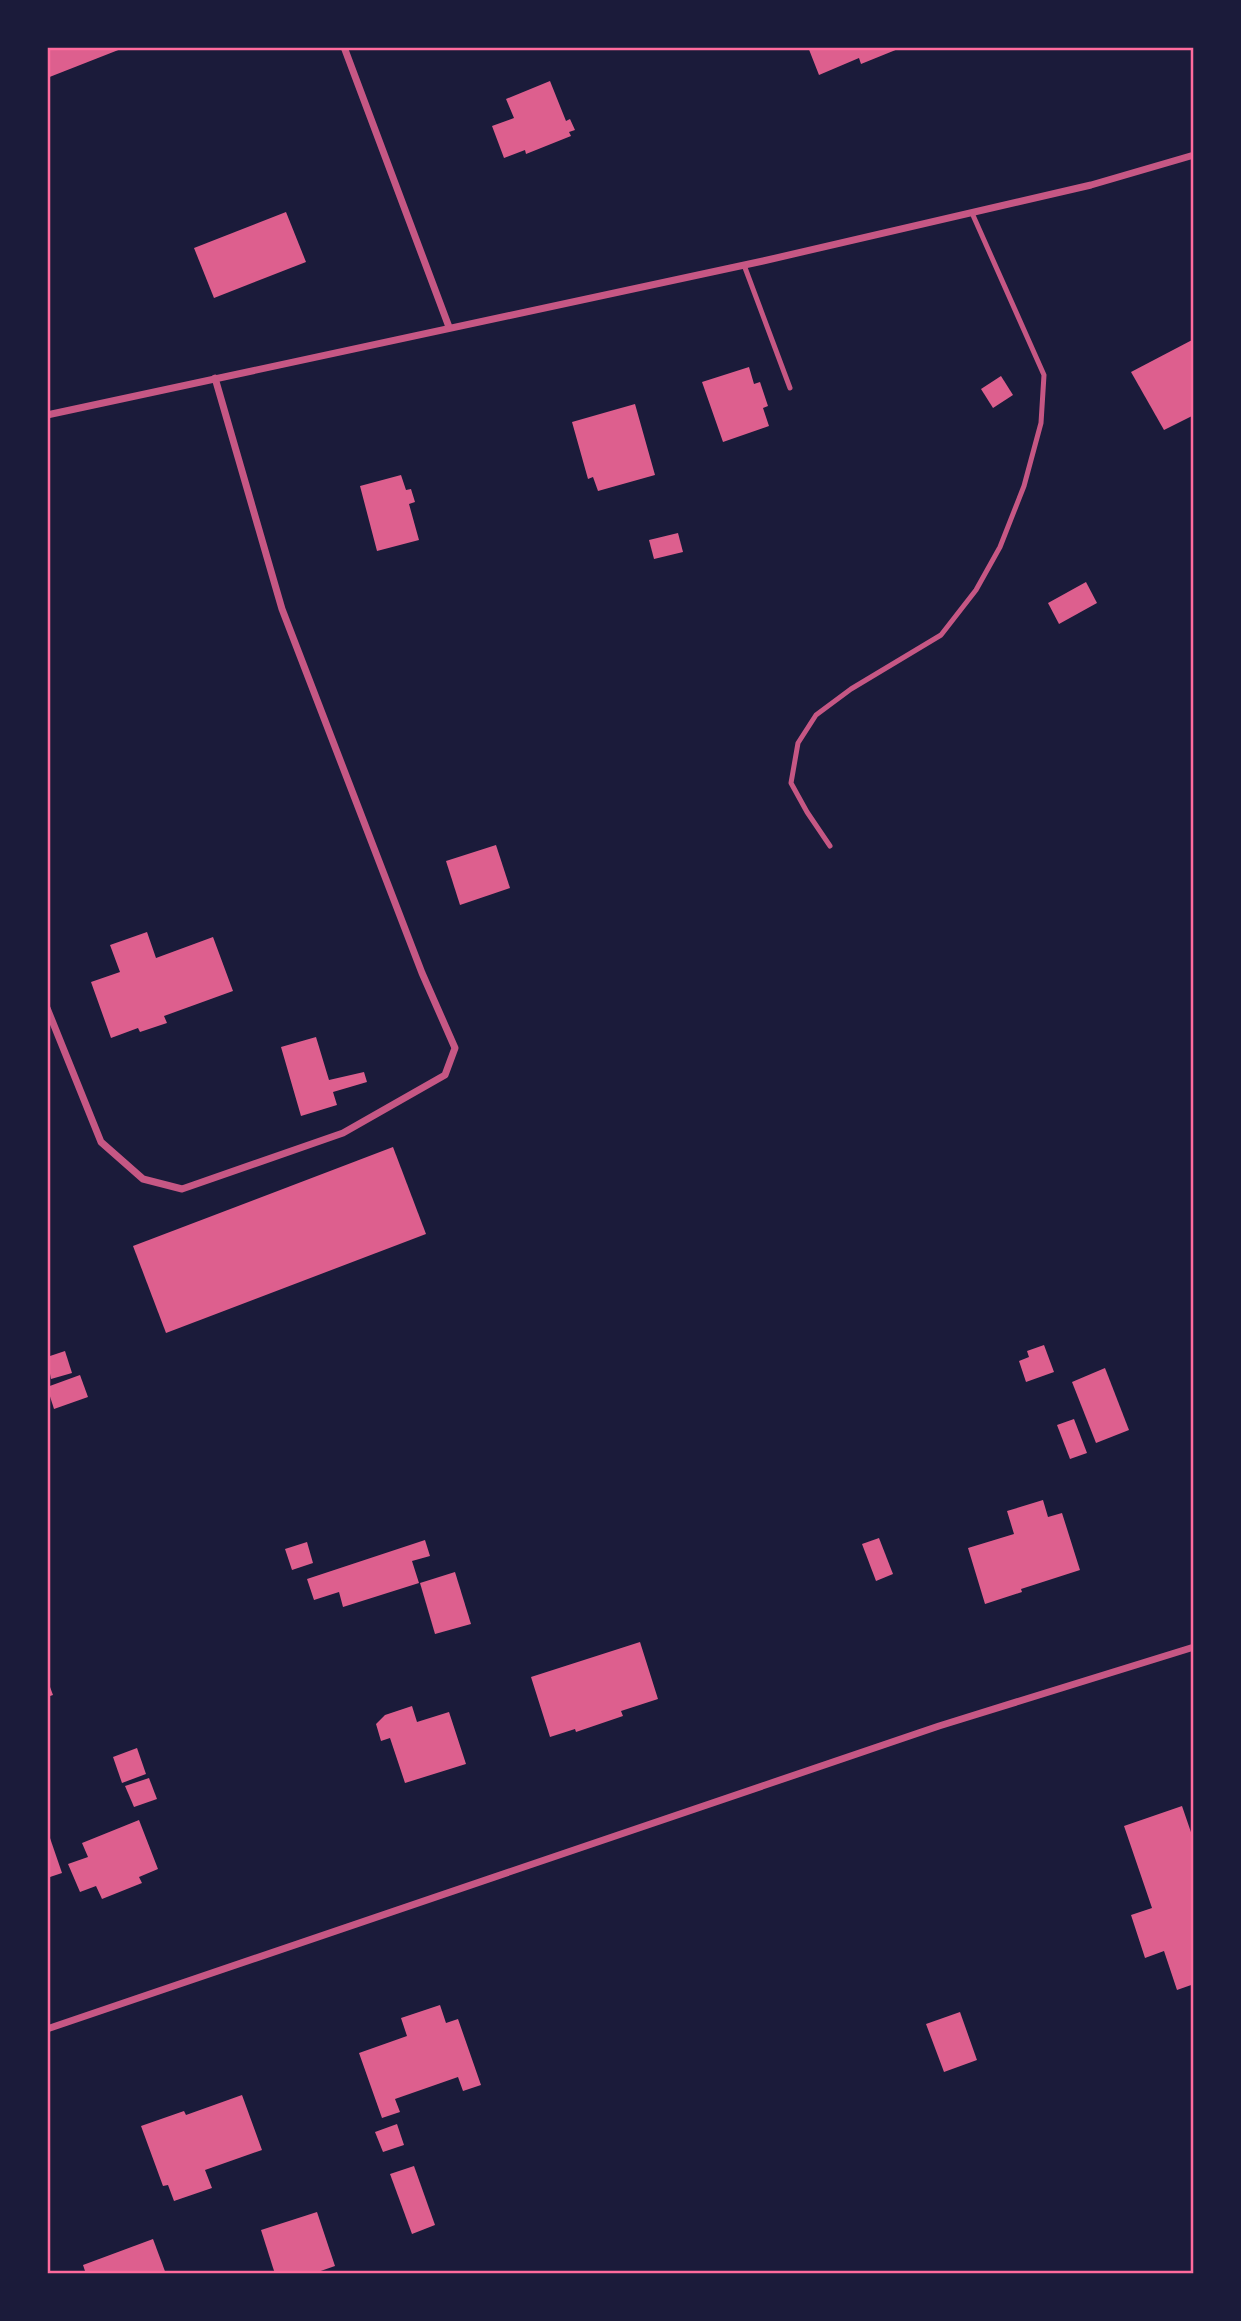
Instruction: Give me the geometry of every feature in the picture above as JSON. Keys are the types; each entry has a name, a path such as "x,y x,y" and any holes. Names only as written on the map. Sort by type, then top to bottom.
{"street":[{"path":"344,47 449,327"},
{"path":"47,415 744,265 1091,185 1194,155"},
{"path":"47,1008 101,1142 143,1179 182,1189 343,1133 445,1075 455,1048 422,973 282,609 215,378"},
{"path":"47,2029 939,1726 1194,1647"}],"lane":[{"path":"831,846 807,812 792,783 798,743 816,715 851,689 942,635 976,590 1000,547 1024,486 1041,423 1044,375 972,213"},
{"path":"744,265 790,388"}],"building":[{"path":"47,47 126,47 47,78"},
{"path":"808,47 903,47 861,64 859,58 819,75"},
{"path":"550,81 566,121 570,119 575,130 569,132 571,136 526,154 525,150 504,158 492,126 514,118 506,99"},
{"path":"286,212 306,262 214,298 194,248"},
{"path":"1194,339 1194,415 1164,430 1131,372"},
{"path":"749,367 754,384 760,382 768,406 763,408 769,426 723,442 702,382"},
{"path":"1001,376 1013,395 993,408 981,389"},
{"path":"635,404 655,475 598,491 593,477 588,479 572,422"},
{"path":"401,475 406,490 411,489 415,502 409,504 419,540 377,551 360,486"},
{"path":"678,533 683,552 654,559 649,540"},
{"path":"1086,582 1097,603 1059,624 1048,603"},
{"path":"496,845 510,888 460,905 446,861"},
{"path":"147,932 156,958 213,937 233,991 164,1016 167,1023 140,1032 138,1028 111,1038 91,982 120,972 110,945"},
{"path":"316,1037 329,1080 364,1072 367,1082 333,1092 337,1105 301,1116 281,1047"},
{"path":"393,1147 426,1234 166,1333 133,1246"},
{"path":"1044,1345 1054,1372 1026,1382 1019,1361 1029,1357 1027,1351"},
{"path":"65,1351 72,1373 51,1379 47,1357"},
{"path":"1105,1368 1129,1430 1096,1443 1072,1382"},
{"path":"80,1375 88,1397 54,1409 47,1387"},
{"path":"1074,1419 1087,1453 1070,1459 1057,1425"},
{"path":"1043,1500 1048,1517 1062,1513 1080,1570 985,1604 968,1548 1014,1534 1007,1511"},
{"path":"879,1538 893,1574 876,1581 862,1544"},
{"path":"425,1540 430,1556 412,1561 419,1583 343,1607 339,1592 314,1600 307,1579"},
{"path":"307,1542 313,1563 292,1570 285,1549"},
{"path":"455,1572 471,1624 435,1634 420,1583"},
{"path":"640,1642 658,1699 621,1711 623,1716 576,1732 575,1729 550,1737 531,1677"},
{"path":"47,1679 53,1695 47,1697"},
{"path":"412,1706 417,1722 449,1712 466,1764 405,1783 390,1738 381,1741 376,1724 385,1715"},
{"path":"137,1748 146,1774 122,1783 113,1757"},
{"path":"149,1778 157,1799 134,1807 125,1786"},
{"path":"1182,1806 1194,1841 1194,1984 1177,1990 1164,1951 1145,1958 1131,1915 1152,1908 1124,1826"},
{"path":"139,1820 158,1869 139,1877 142,1883 102,1899 96,1886 80,1892 68,1864 88,1857 82,1843"},
{"path":"50,1838 62,1873 47,1878 47,1839"},
{"path":"440,2005 446,2023 458,2019 481,2085 463,2091 458,2077 395,2099 400,2112 382,2118 359,2053 407,2036 401,2018"},
{"path":"960,2012 977,2060 944,2072 926,2024"},
{"path":"242,2095 262,2150 205,2170 212,2188 174,2201 168,2185 163,2186 141,2126 184,2111 186,2115"},
{"path":"397,2124 404,2145 383,2152 375,2132"},
{"path":"414,2166 435,2225 412,2234 390,2174"},
{"path":"317,2212 335,2266 312,2274 275,2274 261,2230"},
{"path":"153,2239 166,2274 86,2274 83,2265"}]}
